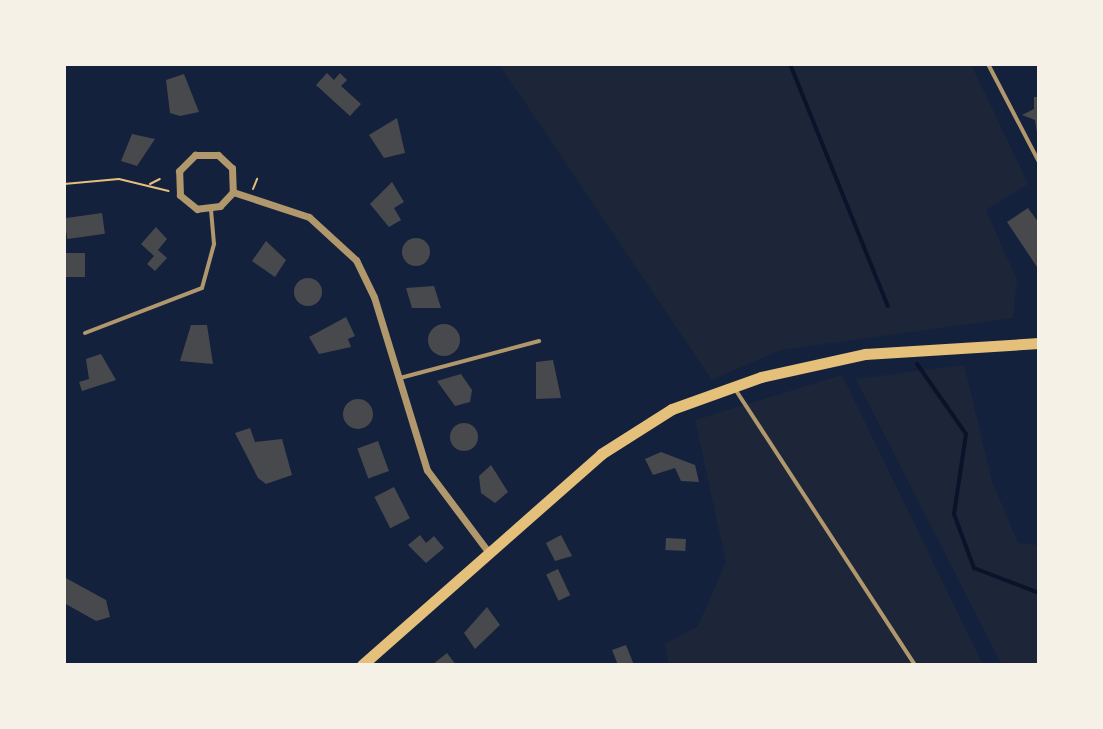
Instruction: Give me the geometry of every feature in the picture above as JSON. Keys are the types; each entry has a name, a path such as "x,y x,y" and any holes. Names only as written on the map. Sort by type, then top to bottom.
{"main road":[{"path":"362,665 636,428 733,386 892,350 1039,343"}],"street":[{"path":"204,152 230,164 233,192 211,210 180,195 181,167 204,152"},
{"path":"233,192 294,209 340,241 369,284 427,470 489,553"}],"lane":[{"path":"988,64 1039,162"},
{"path":"85,333 202,288 214,244 211,210"},
{"path":"398,378 539,341"},
{"path":"733,386 915,665"}],"path":[{"path":"64,184 119,179 180,195"},
{"path":"149,185 160,179"}],"shaded area":[{"path":"499,64 971,64 1028,184 986,210 1017,280 1013,318 780,350 712,380"},
{"path":"964,365 992,481 1018,543 1039,545 1039,665 1002,665 856,379"},
{"path":"842,375 983,665 669,665 665,644 698,626 726,562 695,420"}],"building":[{"path":"327,73 334,80 340,73 347,80 341,86 361,104 350,116 316,85"},
{"path":"184,74 199,112 180,116 170,113 166,80"},
{"path":"1034,97 1039,97 1039,146 1035,120 1022,115 1034,109"},
{"path":"397,118 405,153 384,158 369,135"},
{"path":"132,134 155,139 137,166 121,161"},
{"path":"392,182 404,202 394,208 401,220 389,227 370,204"},
{"path":"1028,208 1039,223 1039,270 1007,222"},
{"path":"102,213 105,234 67,239 64,218"},
{"path":"156,227 167,239 158,250 167,258 155,271 147,264 154,256 141,244"},
{"path":"416,238 426,242 430,252 426,262 416,266 406,262 402,252 406,242"},
{"path":"266,241 286,260 275,277 252,261"},
{"path":"66,253 85,253 85,277 66,277"},
{"path":"308,278 318,282 322,292 318,302 308,306 298,302 294,292 298,282"},
{"path":"434,286 441,308 412,308 406,288"},
{"path":"346,317 355,336 348,339 351,347 319,354 309,337"},
{"path":"444,324 455,329 460,340 455,351 444,356 433,351 428,340 433,329"},
{"path":"191,325 207,325 213,364 180,361"},
{"path":"101,354 116,380 82,391 79,382 89,379 86,359"},
{"path":"553,360 561,398 536,399 536,362"},
{"path":"461,374 472,390 470,402 455,406 437,381"},
{"path":"358,399 369,403 373,414 369,425 358,429 347,425 343,414 347,403"},
{"path":"464,423 474,427 478,437 474,447 464,451 454,447 450,437 454,427"},
{"path":"250,428 255,442 282,439 292,475 266,484 258,478 235,433"},
{"path":"378,441 389,471 368,479 357,449"},
{"path":"661,452 695,465 699,482 681,481 675,468 653,475 645,459"},
{"path":"491,465 508,492 495,503 481,493 479,476"},
{"path":"394,487 410,518 390,528 374,497"},
{"path":"420,535 426,543 434,536 444,548 426,563 408,545"},
{"path":"561,535 572,556 555,561 546,543"},
{"path":"666,538 686,539 685,551 665,550"},
{"path":"558,569 570,595 558,601 546,574"},
{"path":"64,577 106,600 110,617 96,621 64,603"},
{"path":"487,607 500,625 475,649 464,633"},
{"path":"626,645 634,665 618,665 612,650"},
{"path":"447,653 456,665 432,665"}],"waterway":[{"path":"790,64 888,306"},
{"path":"917,364 966,434 954,514 974,568 1039,593"}]}
